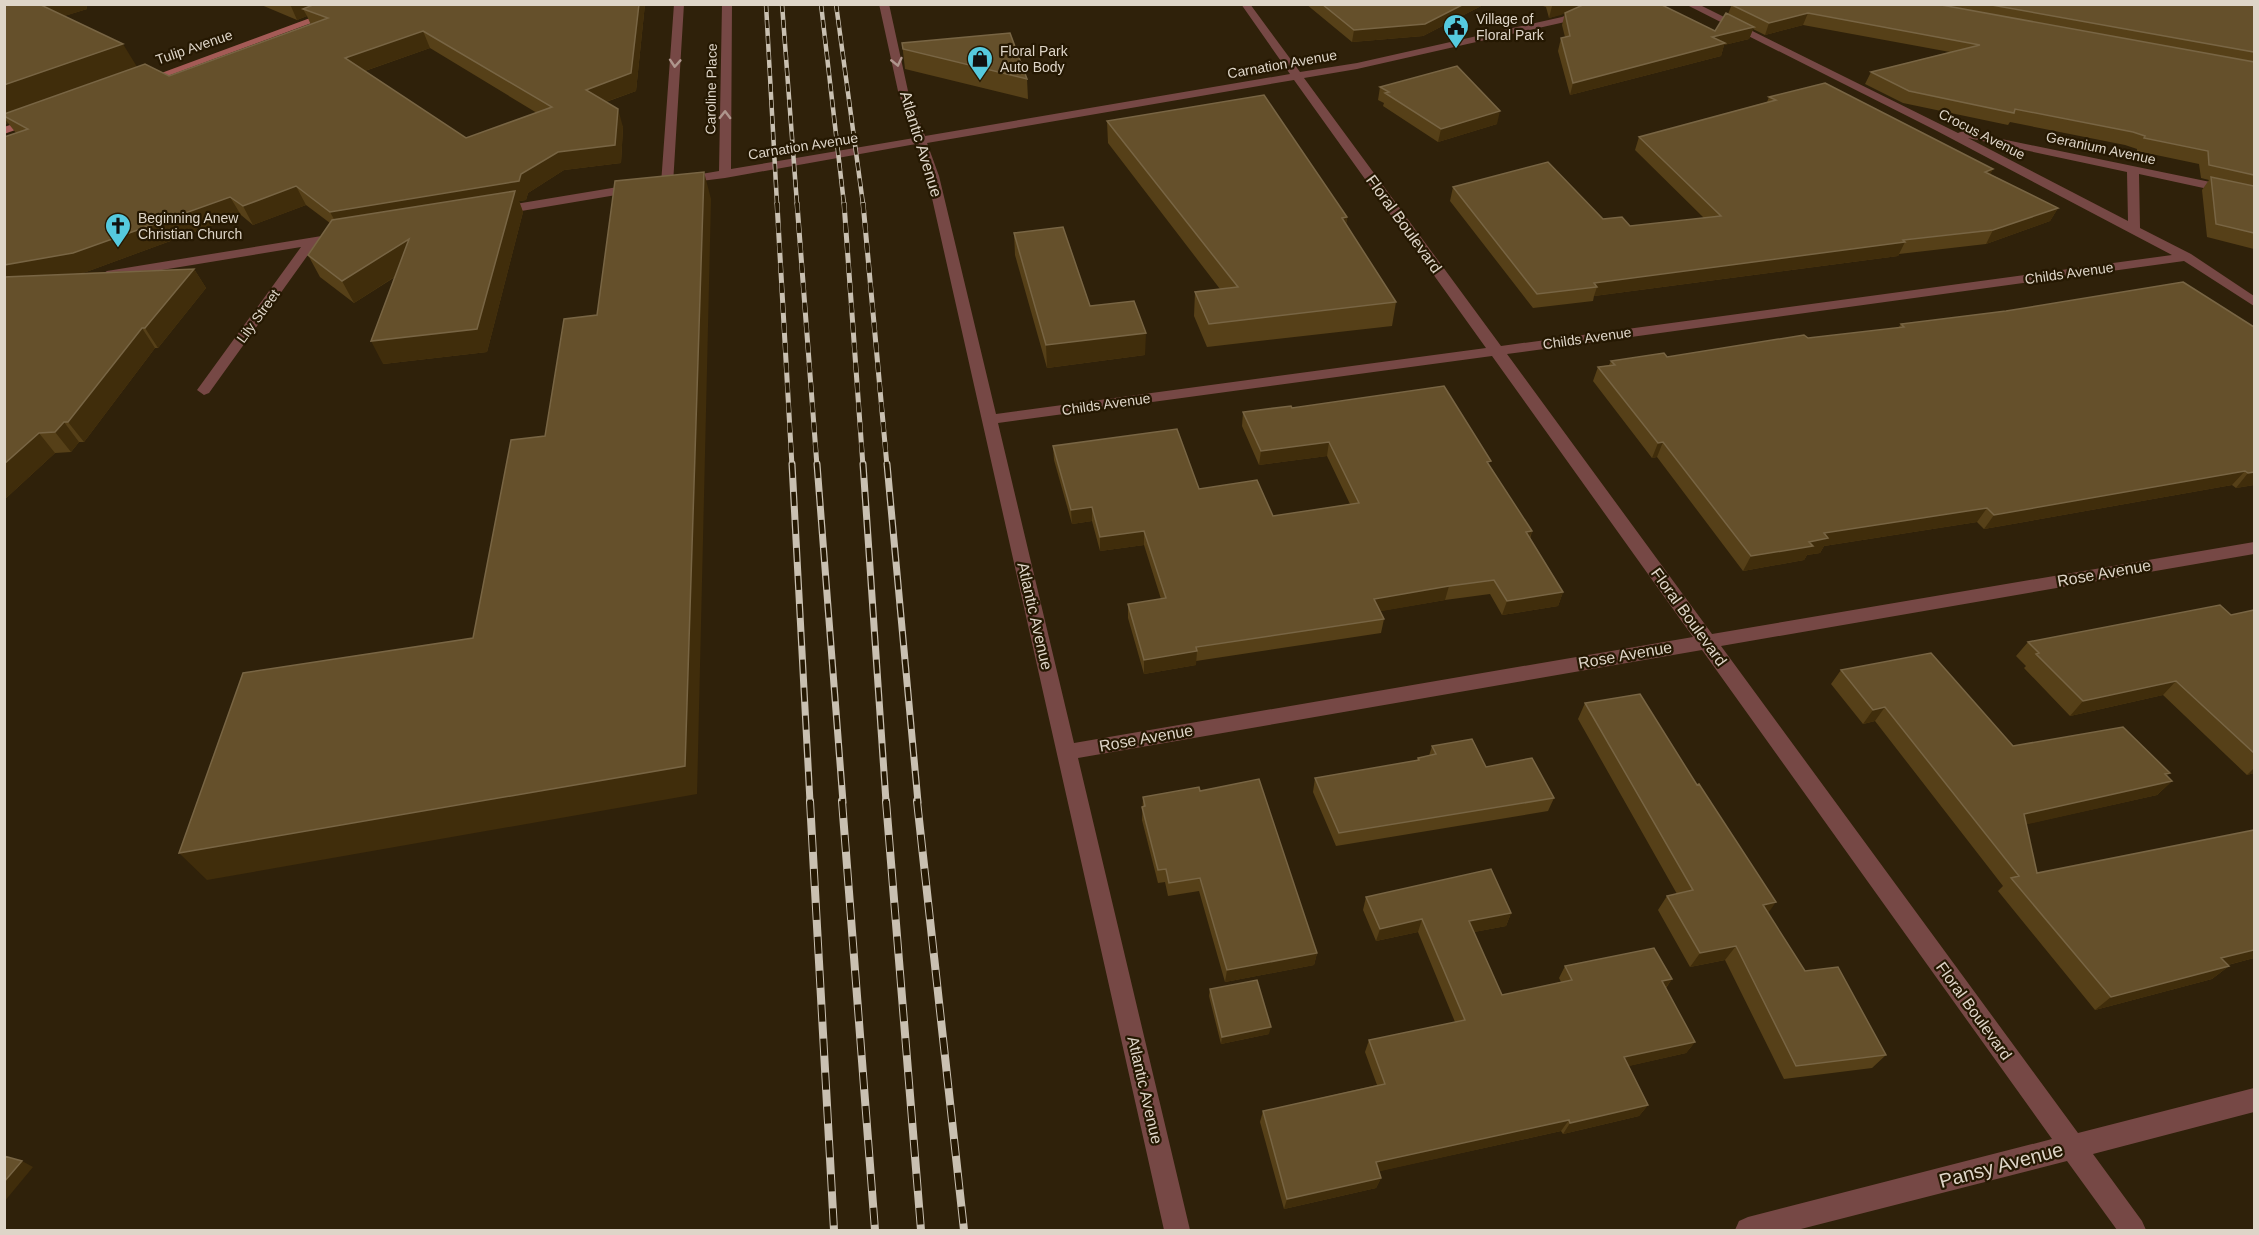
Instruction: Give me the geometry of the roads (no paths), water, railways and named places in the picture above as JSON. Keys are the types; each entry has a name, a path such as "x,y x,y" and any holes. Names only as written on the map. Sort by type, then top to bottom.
{"main road":[{"name":"Tulip Avenue","path":"134,84 359,4"},
{"path":"4,131 48,115"}],"street":[{"path":"656,185 679,4"},
{"name":"Caroline Place","path":"725,174 727,4"},
{"name":"Atlantic Avenue","path":"884,4 903,91 933,176 1177,1230"},
{"name":"Floral Boulevard","path":"1245,4 2133,1230"},
{"name":"Carnation Avenue","path":"481,214 922,142 1358,66 1565,19 1601,4"},
{"name":"Crocus Avenue","path":"1689,4 1941,129 2186,257 2254,302"},
{"name":"Geranium Avenue","path":"1941,129 2254,195"},
{"path":"2133,170 2134,230"},
{"path":"99,276 356,234"},
{"name":"Lily Street","path":"204,390 311,242"},
{"name":"Childs Avenue","path":"989,418 1029,415 2186,257"},
{"name":"Rose Avenue","path":"1066,752 1706,640 2254,548"},
{"name":"Pansy Avenue","path":"1748,1230 2254,1100"}],"railway":[{"path":"766,4 777,204"},
{"path":"782,4 797,204"},
{"path":"821,4 844,204"},
{"path":"836,4 863,204"},
{"path":"777,203 792,466"},
{"path":"797,203 817,466"},
{"path":"844,203 863,466"},
{"path":"863,203 887,466"},
{"path":"792,464 810,802"},
{"path":"817,464 843,802"},
{"path":"863,464 886,802"},
{"path":"887,464 918,802"},
{"path":"810,801 834,1230"},
{"path":"842,801 875,1230"},
{"path":"886,801 921,1230"},
{"path":"917,801 964,1230"}],"place":[{"name":"Village of Floral Park","path":"1456,50"},
{"name":"Floral Park Auto Body","path":"980,82"},
{"name":"Beginning Anew Christian Church","path":"118,249"}]}
